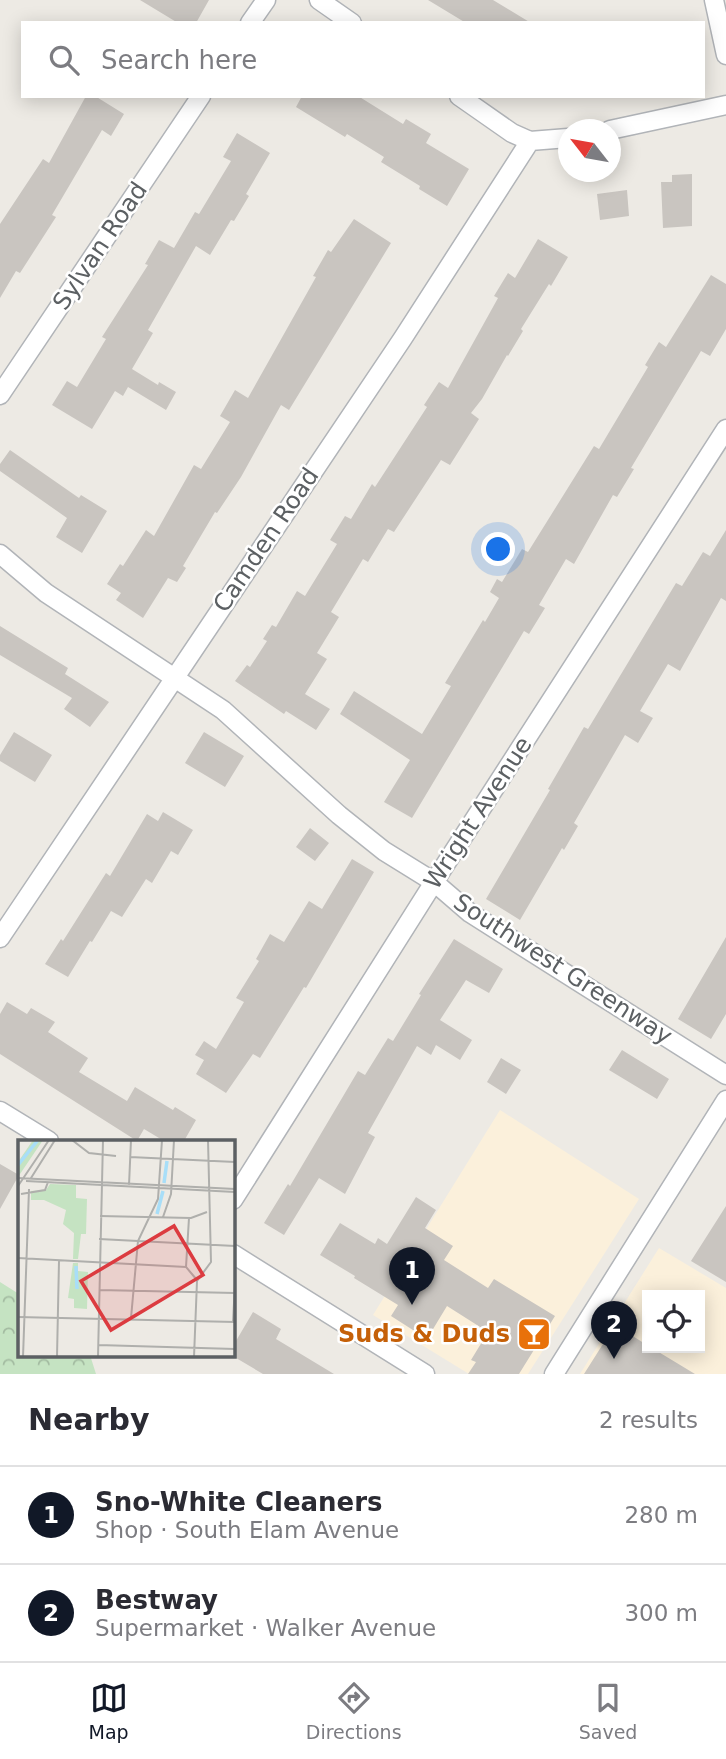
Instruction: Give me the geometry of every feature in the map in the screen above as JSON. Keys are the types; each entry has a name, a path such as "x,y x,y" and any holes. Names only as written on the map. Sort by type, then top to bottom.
{"street":[{"path":"251,21 266,0"},
{"path":"318,0 349,21"},
{"path":"714,0 726,55"},
{"name":"Sylvan Road","path":"0,395 200,98"},
{"path":"462,98 512,133 530,141 558,139"},
{"path":"621,128 726,105"},
{"name":"Camden Road","path":"0,938 402,338 530,141"},
{"name":"Wright Avenue","path":"234,1198 433,882 726,429"},
{"name":"Southwest Greenway","path":"0,554 46,593 223,710 339,815 384,851 433,882 470,913 726,1075"},
{"path":"554,1374 726,1100"},
{"path":"0,1111 47,1140"},
{"path":"234,1255 425,1374"}],"shaded area":[{"path":"500,1110 639,1199 528,1374 469,1374 373,1315"},
{"path":"659,1248 726,1288 726,1374 580,1374"}],"green space":[{"path":"0,1282 18,1293 18,1356 90,1356 96,1374 0,1374"}],"building":[{"path":"140,0 209,0 197,21 175,21"},
{"path":"428,0 493,0 528,21 463,21"},
{"path":"85,98 98,98 124,114 111,136 102,130 52,215 56,217 20,273 16,271 0,298 0,224 43,159 49,163"},
{"path":"301,98 361,98 403,124 406,119 431,134 426,143 469,169 447,206 381,162 384,157 296,107"},
{"path":"237,133 270,153 246,194 249,196 210,255 196,246 148,330 153,333 132,369 158,385 159,382 176,392 166,410 128,387 123,396 115,391 92,429 52,405 67,381 77,387 106,339 102,337 148,265 145,264 159,240 174,248 195,212 199,214 231,161 223,157"},
{"path":"692,174 692,226 663,228 661,182 672,182 672,175"},
{"path":"627,190 629,216 600,220 597,194"},
{"path":"354,219 391,243 289,410 281,405 241,477 217,513 215,512 183,566 186,568 177,582 168,578 143,618 116,600 121,593 107,584 120,564 123,566 146,530 154,536 194,465 201,469 230,422 220,416 235,390 248,398 316,277 313,276 328,250 331,252"},
{"path":"538,239 568,257 471,413 479,419 450,465 441,460 394,532 388,529 368,562 363,559 331,612 339,617 317,653 327,659 305,694 330,709 316,730 286,711 284,714 235,681 247,665 250,667 267,641 263,639 272,625 276,627 297,591 305,596 337,544 330,540 345,516 351,519 372,484 375,487 427,407 424,405 439,382 448,388 498,298 494,296 508,273 515,278"},
{"path":"711,275 726,284 726,329 710,356 701,351 631,468 634,469 617,497 613,495 574,564 566,559 539,605 545,608 529,634 524,631 412,818 384,802 410,760 340,714 354,691 422,734 451,686 445,683 499,598 490,592 497,579 502,582 522,549 528,552 594,446 599,449 648,367 645,365 659,342 666,347"},
{"path":"10,450 79,498 81,495 107,511 82,553 56,537 67,518 0,471 0,464"},
{"path":"726,530 726,601 721,598 680,671 668,664 640,711 653,718 638,743 625,735 574,823 578,826 520,920 486,899 584,727 588,729 676,583 682,586 703,552 710,556"},
{"path":"0,626 68,668 65,674 109,702 90,727 64,709 72,698 0,655"},
{"path":"14,732 52,755 35,782 0,761 0,755"},
{"path":"204,732 244,756 225,787 185,763"},
{"path":"163,812 193,830 178,855 171,851 152,883 146,879 122,917 111,911 68,977 45,964 61,939 63,941 106,873 110,876 147,814 158,821"},
{"path":"310,828 329,843 315,861 296,847"},
{"path":"352,859 374,872 306,988 304,987 260,1058 253,1054 226,1093 196,1074 204,1060 195,1055 204,1041 216,1049 244,1002 236,998 259,961 256,959 270,934 284,942 309,901 322,909"},
{"path":"726,937 726,1014 711,1039 678,1019"},
{"path":"454,939 503,969 489,993 466,980 440,1020 472,1040 460,1060 436,1045 431,1055 417,1046 368,1133 375,1137 345,1194 319,1178 284,1235 264,1223 288,1184 290,1186 358,1071 365,1075 388,1038 393,1041"},
{"path":"7,1002 27,1014 31,1008 55,1022 48,1032 88,1058 79,1072 127,1101 135,1087 173,1110 175,1107 196,1120 185,1140 162,1140 144,1129 135,1140 0,1054 0,1014"},
{"path":"622,1050 669,1079 657,1099 609,1070"},
{"path":"501,1058 521,1070 506,1094 487,1082"},
{"path":"0,1164 18,1177 0,1209"},
{"path":"416,1197 436,1210 425,1228 453,1246 444,1260 488,1288 494,1279 555,1316 519,1374 468,1374 476,1362 471,1360 488,1332 447,1306 427,1339 391,1316 398,1305 320,1255 340,1223 375,1244 378,1238 387,1244"},
{"path":"726,1206 726,1282 691,1261"},
{"path":"253,1312 281,1329 276,1339 334,1374 263,1374 233,1356 234,1344"},
{"path":"615,1325 642,1342 642,1353 660,1353 695,1374 584,1374"}],"place":[{"name":"Sno-White Cleaners","path":"412,1305"},
{"name":"Suds & Duds","path":"534,1334"},
{"name":"Bestway","path":"614,1359"}]}
